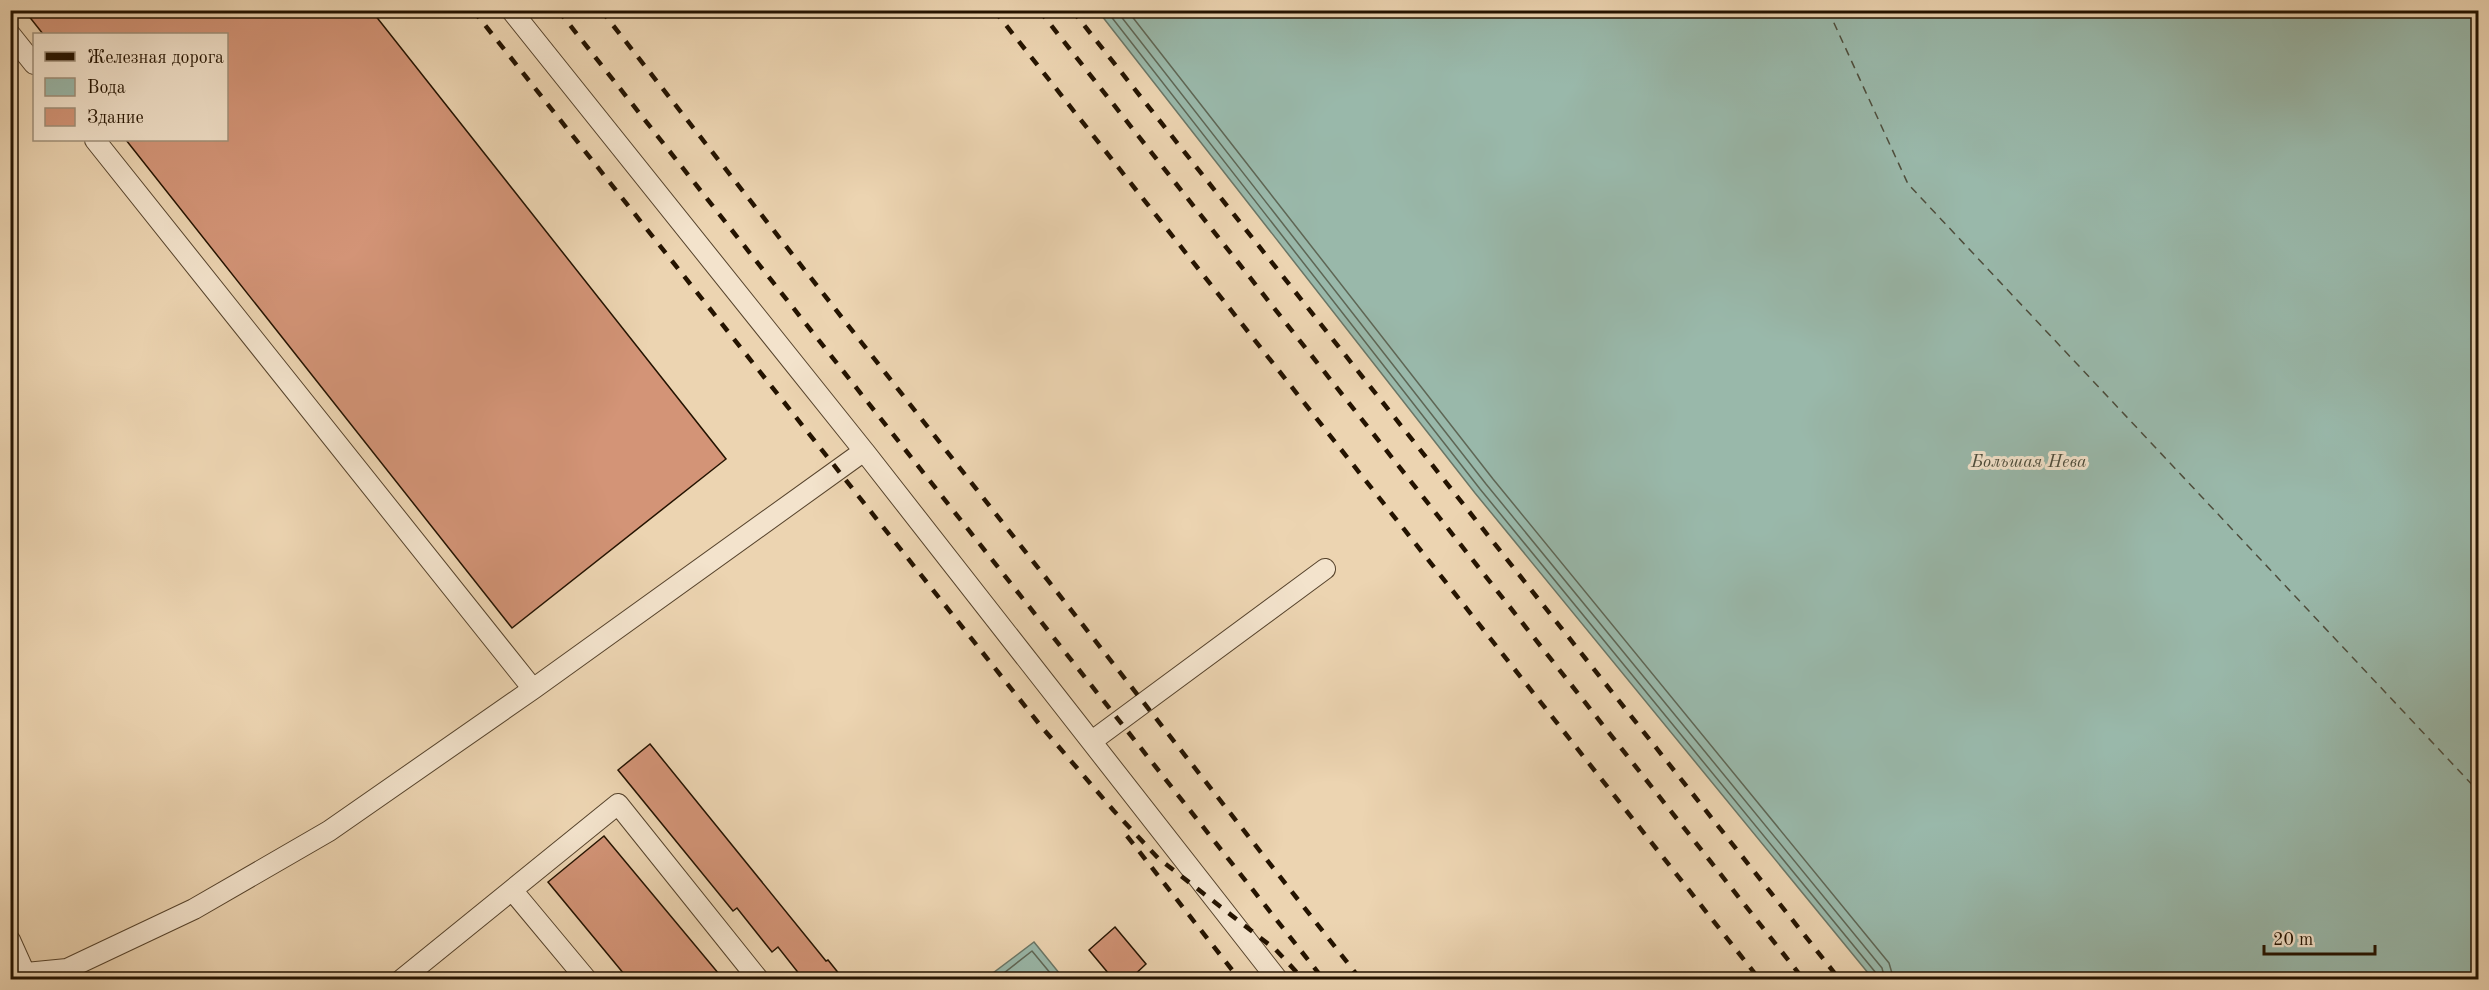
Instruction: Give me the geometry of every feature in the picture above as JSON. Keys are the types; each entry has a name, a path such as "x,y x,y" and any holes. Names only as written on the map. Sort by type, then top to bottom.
{"lane":[{"path":"511,10 864,451 1278,980"},
{"path":"10,34 33,63"},
{"path":"96,141 533,689"},
{"path":"10,940 27,976 67,969 194,909 329,831 533,689 864,451"},
{"path":"1092,741 1325,569"},
{"path":"401,980 618,804 759,980"},
{"path":"512,890 587,980"}],"water":[{"name":"Большая Нева","path":"1098,11 2478,11 2478,979 1873,979 1475,493"},
{"path":"1034,942 1064,979 985,979"}],"building":[{"path":"24,10 371,10 726,459 512,628 127,141 228,141 228,33 42,33"},
{"path":"650,744 826,961 828,960 844,980 807,978 804,980 778,947 772,952 737,908 733,911 618,770"},
{"path":"604,836 724,980 629,980 548,882"},
{"path":"1115,927 1146,964 1129,980 1114,980 1089,950"}],"ferry route":[{"path":"1828,10 1908,184 2478,791"}],"railway":[{"path":"473,10 1040,725 1158,858 1276,950 1304,980"},
{"path":"558,10 1324,980"},
{"path":"601,10 1361,980"},
{"path":"994,10 1760,980"},
{"path":"1039,10 1804,980"},
{"path":"1072,10 1840,980"},
{"path":"1127,836 1240,980"}]}
